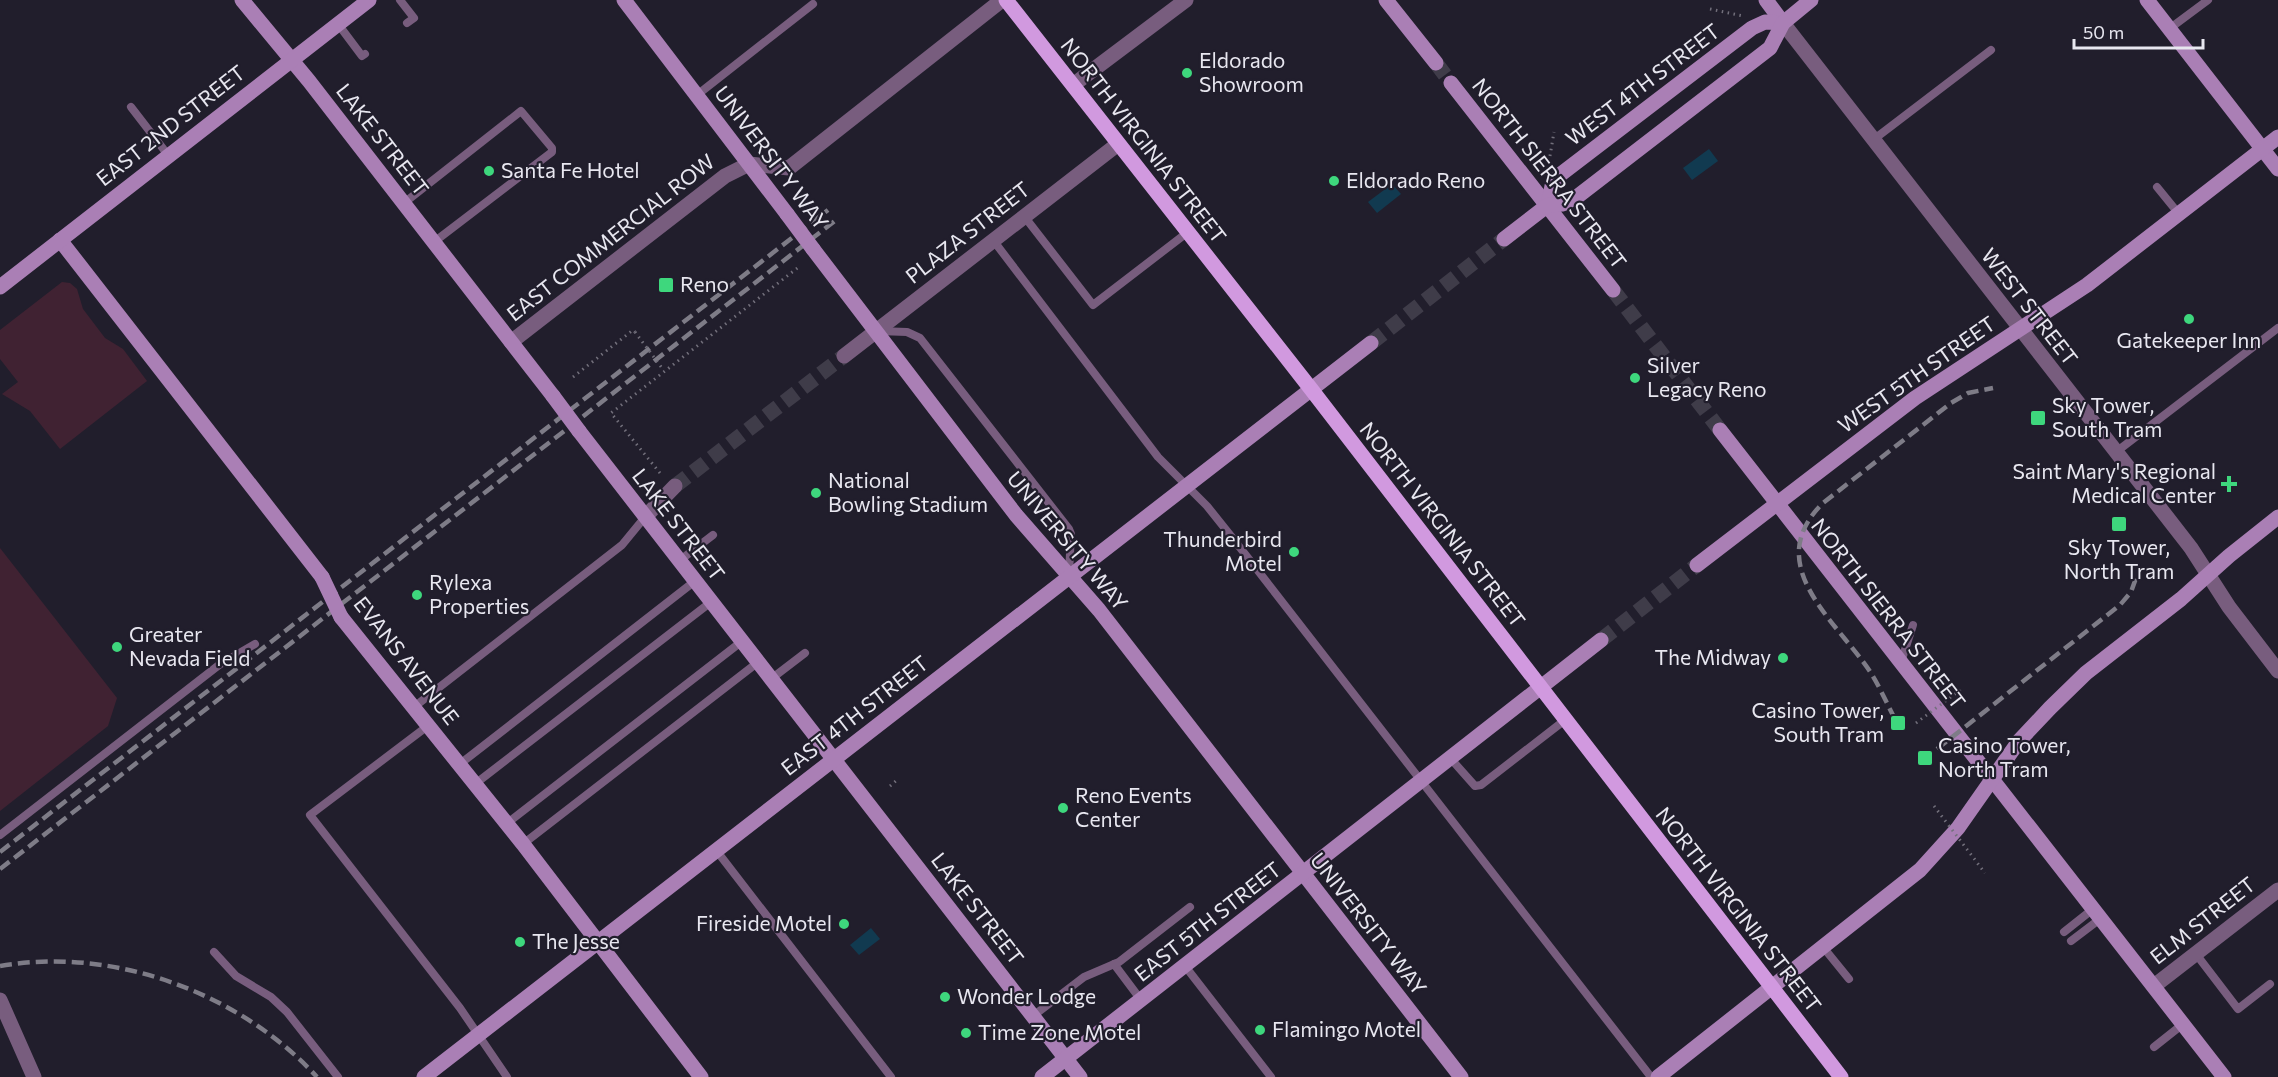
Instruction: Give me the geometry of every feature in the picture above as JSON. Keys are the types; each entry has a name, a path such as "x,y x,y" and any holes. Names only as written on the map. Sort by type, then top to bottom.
{"main road":[{"name":"LAKE STREET","path":"242,0 404,203 770,680 832,760 852,781 1080,1077"},
{"name":"EAST 2ND STREET","path":"0,287 369,0"},
{"name":"UNIVERSITY WAY","path":"624,0 1016,514 1099,609 1302,875 1461,1077"},
{"name":"NORTH VIRGINIA STREET","path":"1004,0 1311,389 1841,1077"},
{"path":"1386,0 1436,63"},
{"name":"WEST STREET","path":"1766,0 1783,23"},
{"path":"1503,239 1548,205 1563,204 1578,196 1770,48 1783,23 1811,0"},
{"path":"2147,0 2278,169"},
{"name":"WEST 4TH STREET","path":"1548,205 1552,186 1561,174 1752,28 1766,22 1783,23"},
{"name":"NORTH SIERRA STREET","path":"1451,83 1613,290"},
{"name":"WEST 5TH STREET","path":"1697,565 1915,398 2087,285 2278,137"},
{"name":"EVANS AVENUE","path":"60,240 322,577 341,618 460,764 701,1077"},
{"path":"1311,389 1371,342"},
{"name":"EAST 4TH STREET","path":"424,1077 1311,389"},
{"name":"NORTH SIERRA STREET","path":"1720,430 2224,1077"},
{"path":"1658,1077 1920,870 1958,828 2026,732 2086,673 2181,599 2278,517"},
{"path":"1540,688 1601,640"},
{"name":"EAST 5TH STREET","path":"1042,1077 1540,688"}],"street":[{"name":"EAST COMMERCIAL ROW","path":"511,342 725,176 749,164 789,168 1004,0"},
{"path":"1073,85 1186,0"},
{"name":"WEST STREET","path":"1783,23 2019,330 2116,452 2278,671"},
{"name":"PLAZA STREET","path":"844,356 1118,144"},
{"path":"645,517 675,486"},
{"name":"ELM STREET","path":"2154,986 2278,890"},
{"path":"0,1000 33,1077"}],"lane":[{"path":"400,0 414,18 407,23"},
{"path":"2169,29 2208,0"},
{"path":"698,95 813,4"},
{"path":"338,23 362,56 365,54"},
{"path":"1873,140 1991,50"},
{"path":"131,107 168,155"},
{"path":"404,203 521,111 552,148 552,152 434,242"},
{"path":"2157,187 2179,214"},
{"path":"1024,216 1093,305 1188,232"},
{"path":"993,240 1158,457 1184,486 1207,506 1651,1077"},
{"path":"2116,452 2278,328"},
{"path":"875,331 915,334 927,347 1069,529 1071,534 1069,577"},
{"path":"414,707 622,545 645,517"},
{"path":"679,561 714,535"},
{"path":"460,764 695,581"},
{"path":"475,784 711,602"},
{"path":"1900,663 1913,625"},
{"path":"506,824 741,642"},
{"path":"0,835 219,665 255,644"},
{"path":"770,680 805,653"},
{"path":"522,844 757,663"},
{"path":"1451,759 1469,782 1475,786 1481,785 1565,720"},
{"path":"429,725 310,814 478,1035 507,1077"},
{"path":"716,850 891,1077"},
{"path":"1033,1016 1084,976 1114,964 1190,907"},
{"path":"2064,932 2096,914"},
{"path":"2071,941 2096,914"},
{"path":"1823,947 1849,979"},
{"path":"214,952 236,976 271,997 287,1012 338,1077"},
{"path":"2196,954 2238,1009 2270,984"},
{"path":"1114,964 1142,999"},
{"path":"1185,966 1271,1077"},
{"path":"2154,1047 2183,1024"}],"path":[{"path":"1710,9 1745,16"},
{"path":"1549,163 1554,132"},
{"path":"660,473 611,413 663,369 800,266"},
{"path":"573,376 633,330 663,369"},
{"path":"1916,723 1963,688"},
{"path":"890,786 898,779"},
{"path":"1934,806 1985,873"}],"shaded area":[{"path":"62,282 70,283 77,289 83,309 105,338 123,349 147,381 60,449 30,411 2,394 18,382 0,359 0,330"},
{"name":"Greater Nevada Field","path":"0,548 117,698 108,726 0,811"}],"water":[{"path":"1709,149 1718,161 1692,180 1683,168"},
{"path":"1392,184 1401,194 1377,213 1368,202"},
{"path":"871,928 880,939 859,955 850,945"}],"tunnel":[{"path":"1436,63 1451,83"},
{"path":"1371,343 1504,239"},
{"path":"1613,290 1720,430"},
{"path":"675,486 844,356"},
{"path":"1601,640 1697,565"}],"railway":[{"path":"0,852 828,210"},
{"path":"0,869 836,220"},
{"path":"1895,719 1869,670 1823,611 1810,590 1801,569 1799,548 1806,526 1823,503 1951,403 1968,393 1993,388"},
{"path":"1937,749 2120,605 2131,592 2136,578"},
{"path":"0,966 43,962 86,963 130,970 172,982 213,1000 251,1021 286,1047 317,1077"}],"place":[{"name":"Eldorado Showroom","path":"1187,73"},
{"name":"Santa Fe Hotel","path":"489,171"},
{"name":"Eldorado Reno","path":"1334,181"},
{"name":"Reno","path":"666,285"},
{"name":"Gatekeeper Inn","path":"2189,319"},
{"name":"Silver Legacy Reno","path":"1635,378"},
{"name":"Sky Tower, South Tram","path":"2038,418"},
{"name":"Saint Mary's Regional Medical Center","path":"2229,484"},
{"name":"National Bowling Stadium","path":"816,493"},
{"name":"Sky Tower, North Tram","path":"2119,524"},
{"name":"Thunderbird Motel","path":"1294,552"},
{"name":"Rylexa Properties","path":"417,595"},
{"name":"Greater Nevada Field","path":"117,647"},
{"name":"The Midway","path":"1783,658"},
{"name":"Casino Tower, South Tram","path":"1898,723"},
{"name":"Casino Tower, North Tram","path":"1925,758"},
{"name":"Reno Events Center","path":"1063,808"},
{"name":"Fireside Motel","path":"844,924"},
{"name":"The Jesse","path":"520,942"},
{"name":"Wonder Lodge","path":"945,997"},
{"name":"Flamingo Motel","path":"1260,1030"},
{"name":"Time Zone Motel","path":"966,1033"}]}
